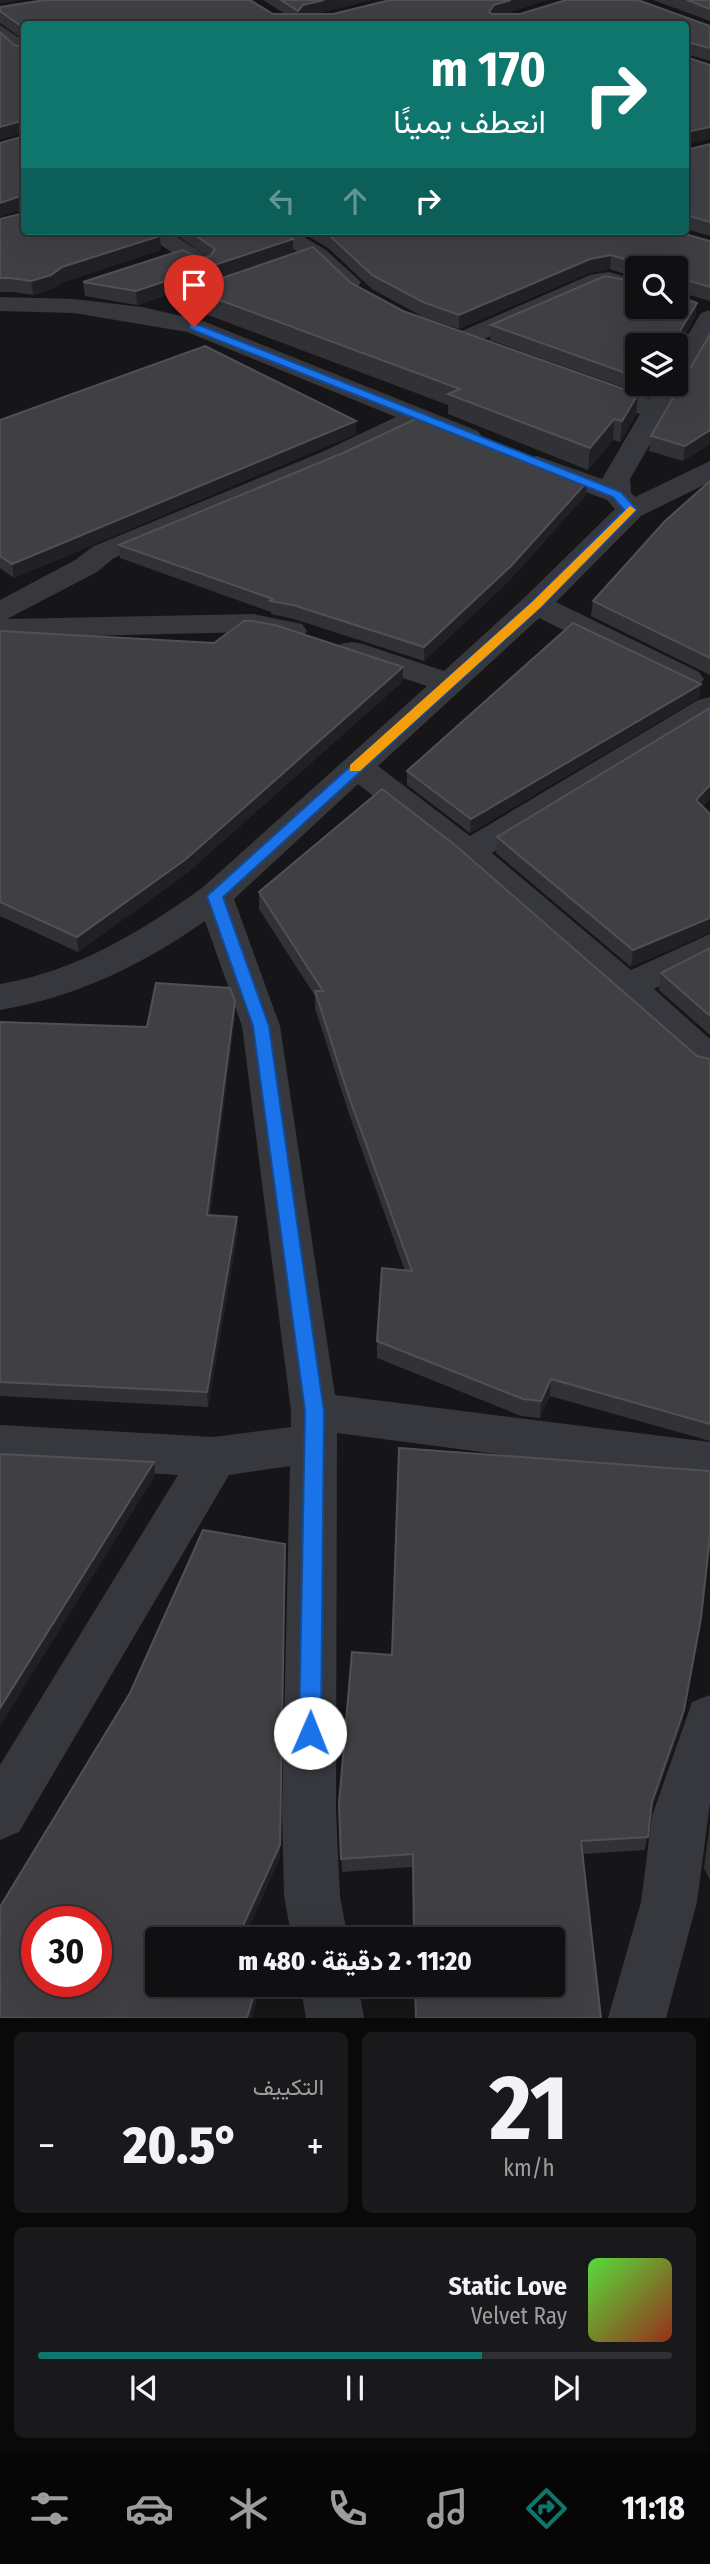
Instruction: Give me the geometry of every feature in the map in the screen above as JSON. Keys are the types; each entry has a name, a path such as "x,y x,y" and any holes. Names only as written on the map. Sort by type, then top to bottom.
{"street":[{"path":"0,31 21,48"},
{"path":"142,315 242,281 185,253 157,235"},
{"path":"284,235 318,255 361,296"},
{"path":"160,261 185,253"},
{"path":"283,267 318,255"},
{"path":"491,354 446,337 599,280 609,279 625,284"},
{"path":"50,305 65,293 86,285"},
{"path":"0,304 50,305 142,315 194,327 421,416 624,502"},
{"path":"688,356 710,318"},
{"path":"563,380 658,411"},
{"path":"624,502 616,479 666,396"},
{"path":"0,612 86,566 104,552 332,457 421,416"},
{"path":"0,997 68,982 130,953 173,927 215,896 536,604 624,502 693,481 710,470"},
{"path":"536,604 710,690"},
{"path":"0,629 253,623 282,628 450,683"},
{"path":"469,852 710,707"},
{"path":"356,766 469,852 628,987 710,1062"},
{"path":"215,896 261,1026 314,1427 309,1812 312,1896 318,1927"},
{"path":"628,987 710,946"},
{"path":"0,1445 214,1457 314,1427 710,1462"},
{"path":"0,1814 214,1457"},
{"path":"637,2018 669,1902 679,1816 710,1719"},
{"path":"331,1997 335,2018"}],"building":[{"path":"45,0 250,0 273,14 333,14 390,0 511,0 494,5 489,12 520,14 566,0 638,0 710,26 710,48 689,43 689,21 21,21 21,26 0,11 0,7"},
{"path":"281,0 324,0 303,5 298,11"},
{"path":"687,0 710,0 710,9"},
{"path":"0,32 14,45 21,46 21,121 0,127"},
{"path":"689,58 710,65 710,127 689,131"},
{"path":"21,137 21,196 0,203 0,143"},
{"path":"710,144 710,222 689,216 689,149"},
{"path":"21,214 21,235 160,236 62,267 51,275 31,281 0,278 0,219"},
{"path":"195,235 286,235 293,239 136,291 83,282 182,250 201,258 210,256 215,249"},
{"path":"329,235 688,235 710,241 710,287 688,281 688,256 625,256 625,259 611,255 590,259 459,315 423,302 372,275"},
{"path":"313,247 351,283 403,311 625,389 625,396 637,396 622,421 614,419 590,448 448,394 460,389 190,289"},
{"path":"605,276 625,280 625,319 687,319 679,333 625,333 625,373 491,325"},
{"path":"688,300 697,303 688,318"},
{"path":"710,334 710,430 685,446 651,436 674,396 688,396 688,372"},
{"path":"205,346 356,421 12,564 0,556 0,420"},
{"path":"422,416 587,482 511,566 424,647 293,605 270,601 273,599 119,545 343,453"},
{"path":"710,481 710,658 593,601 665,521"},
{"path":"244,621 275,625 403,667 186,859 77,937 0,902 0,631 214,643"},
{"path":"573,623 701,684 471,819 407,771"},
{"path":"710,708 710,785 696,800 710,814 710,918 633,950 497,837"},
{"path":"382,789 455,845 697,1056 710,1059 710,1424 551,1379 541,1401 523,1399 377,1341 382,1268 412,1271 349,1097 315,991 323,991 259,892"},
{"path":"710,948 710,1016 661,973"},
{"path":"156,983 230,988 235,1001 207,1215 237,1217 207,1392 0,1382 0,1022 147,1027"},
{"path":"399,1448 710,1471 710,1536 701,1618 684,1710 652,1802 648,1837 581,1841 601,2018 416,2018 415,1997 565,1997 565,1927 414,1927 413,1854 341,1859 339,1804 352,1652 392,1655"},
{"path":"0,1454 154,1462 0,1708"},
{"path":"203,1530 285,1544 280,1845 242,1927 145,1927 145,1997 253,1997 247,2018 0,2018 0,1907 130,1693"}],"slow traffic":[{"path":"355,768 536,604 630,510"}],"route":[{"path":"194,327 338,382 515,456 617,494 631,510 536,604 215,896 242,965 261,1026 314,1411 310,1733"}]}
